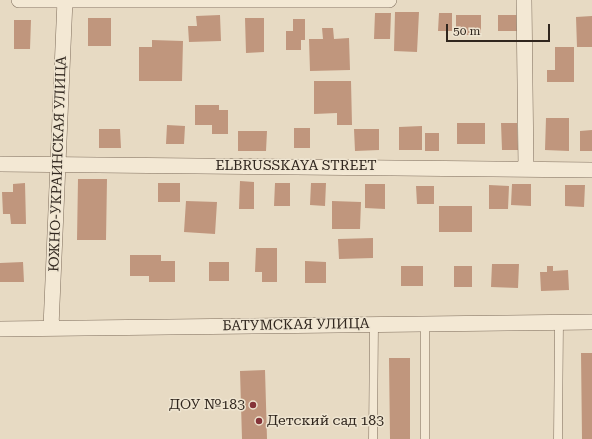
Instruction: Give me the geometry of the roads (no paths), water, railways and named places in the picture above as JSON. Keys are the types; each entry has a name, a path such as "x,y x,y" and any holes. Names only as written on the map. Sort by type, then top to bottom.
{"street":[{"path":"19,0 389,0"},
{"name":"ЮЖНО-УКРАИНСКАЯ УЛИЦА","path":"51,327 65,0"},
{"path":"524,0 526,168"},
{"name":"ELBRUSSKAYA STREET","path":"0,164 526,168 592,170"},
{"name":"БАТУМСКАЯ УЛИЦА","path":"0,329 51,327 592,322"}],"lane":[{"path":"558,439 559,322"},
{"path":"425,323 425,439"},
{"path":"373,439 374,324"}],"place":[{"name":"ДОУ №183","path":"253,405"},
{"name":"Детский сад 183","path":"259,421"}]}
